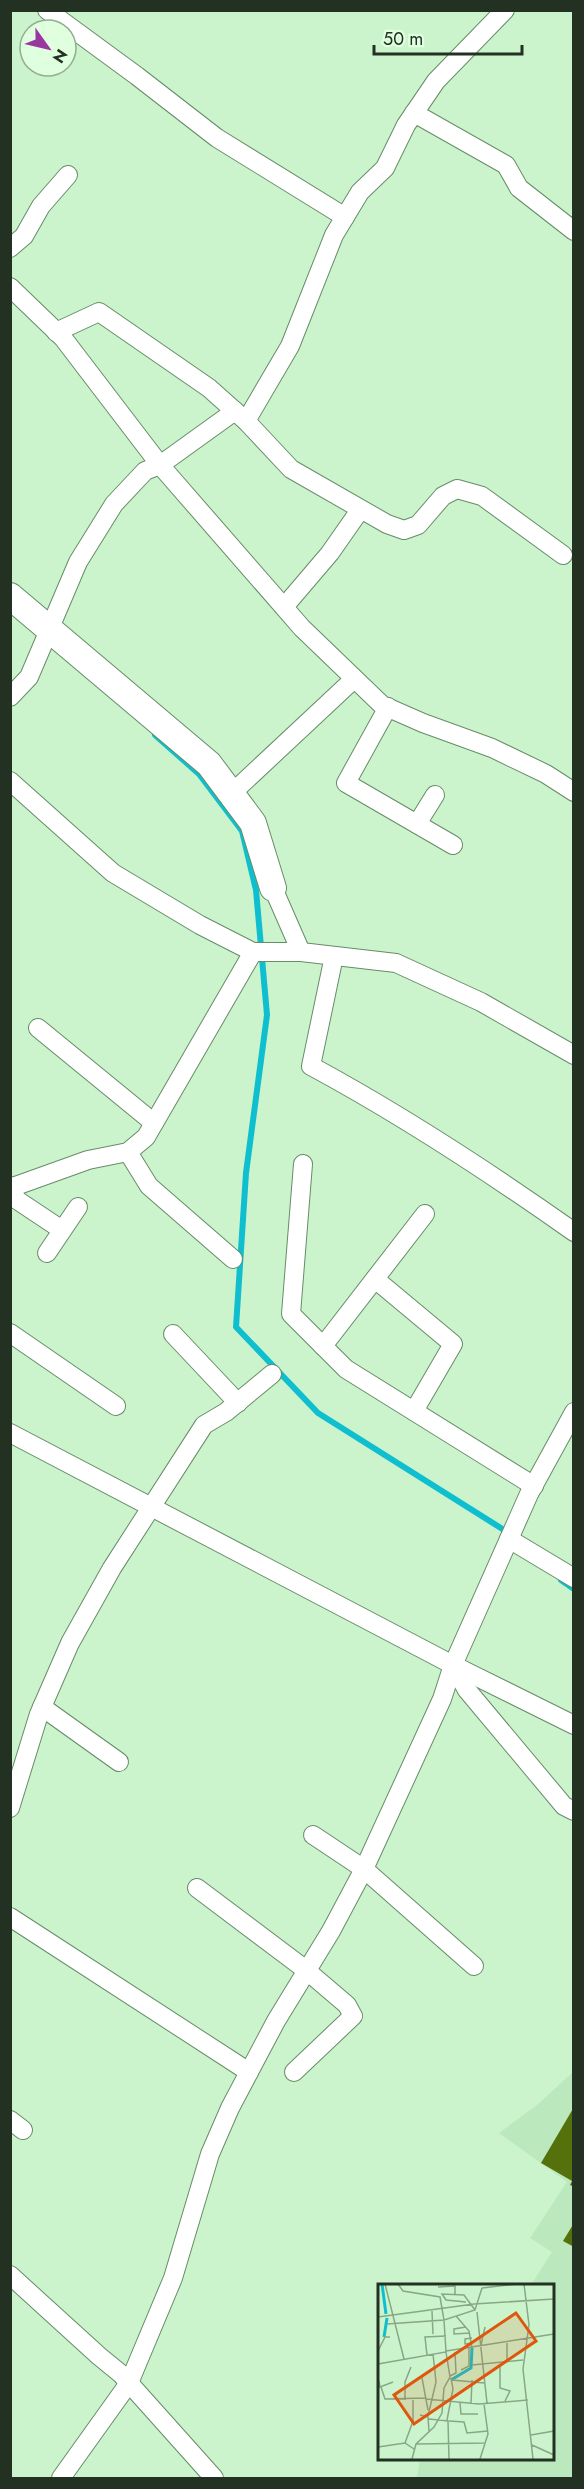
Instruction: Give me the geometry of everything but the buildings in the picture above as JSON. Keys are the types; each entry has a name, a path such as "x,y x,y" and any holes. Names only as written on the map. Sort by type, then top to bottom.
{"street":[{"path":"47,10 217,138 345,217"},
{"path":"10,697 28,677 78,562 114,504 145,471 160,465 241,416 290,346 334,235 360,192 385,168 414,113 436,81 505,10"},
{"path":"414,113 506,165 519,188 573,231"},
{"path":"10,248 24,236 41,206 68,175"},
{"path":"10,287 56,332 160,465 284,607 354,679 388,707 492,748 546,774 573,792"},
{"path":"56,332 99,312 209,388 241,416 291,469 360,510 404,530 418,525 443,496 457,489 482,496 563,555"},
{"path":"284,607 330,553 360,510"},
{"path":"10,596 209,764 253,823 273,888 301,952"},
{"path":"231,794 354,679"},
{"path":"388,707 346,783 453,845"},
{"path":"10,781 113,873 200,925 257,952 301,952 396,963 481,1002 573,1055"},
{"path":"417,824 435,795"},
{"path":"62,1230 17,1200 11,1187 88,1160 128,1152 146,1137 257,952"},
{"path":"334,956 311,1066 356,1090 486,1172 573,1232"},
{"path":"38,1028 154,1123"},
{"path":"128,1152 149,1186 233,1259"},
{"path":"303,1164 291,1314 346,1369 534,1486"},
{"path":"47,1252 78,1207"},
{"path":"323,1346 425,1214"},
{"path":"375,1279 453,1344 414,1411"},
{"path":"10,1333 116,1406"},
{"path":"173,1334 238,1403"},
{"path":"10,1808 17,1764 70,1643 112,1568 204,1425 238,1403 272,1374"},
{"path":"61,2478 129,2383 172,2278 210,2154 230,2108 364,1869 442,1699 453,1665 508,1539 573,1412"},
{"path":"10,1433 453,1665 573,1725"},
{"path":"508,1539 573,1578"},
{"path":"453,1665 467,1689 564,1806 573,1811"},
{"path":"42,1707 119,1762"},
{"path":"313,1835 364,1869 474,1966"},
{"path":"197,1888 306,1970 347,2005 353,2016 294,2072"},
{"path":"10,1917 249,2072"},
{"path":"10,2275 129,2383 214,2478"}],"shaded area":[{"path":"573,2072 573,2478 417,2478 420,2459 554,2459 554,2284 532,2284 552,2252 530,2238 567,2182 499,2133 537,2105"}],"waterway":[{"path":"155,735 199,774 242,831 256,890 267,1015 246,1173 236,1327 318,1413 504,1530"},
{"path":"561,1580 574,1589"}]}
